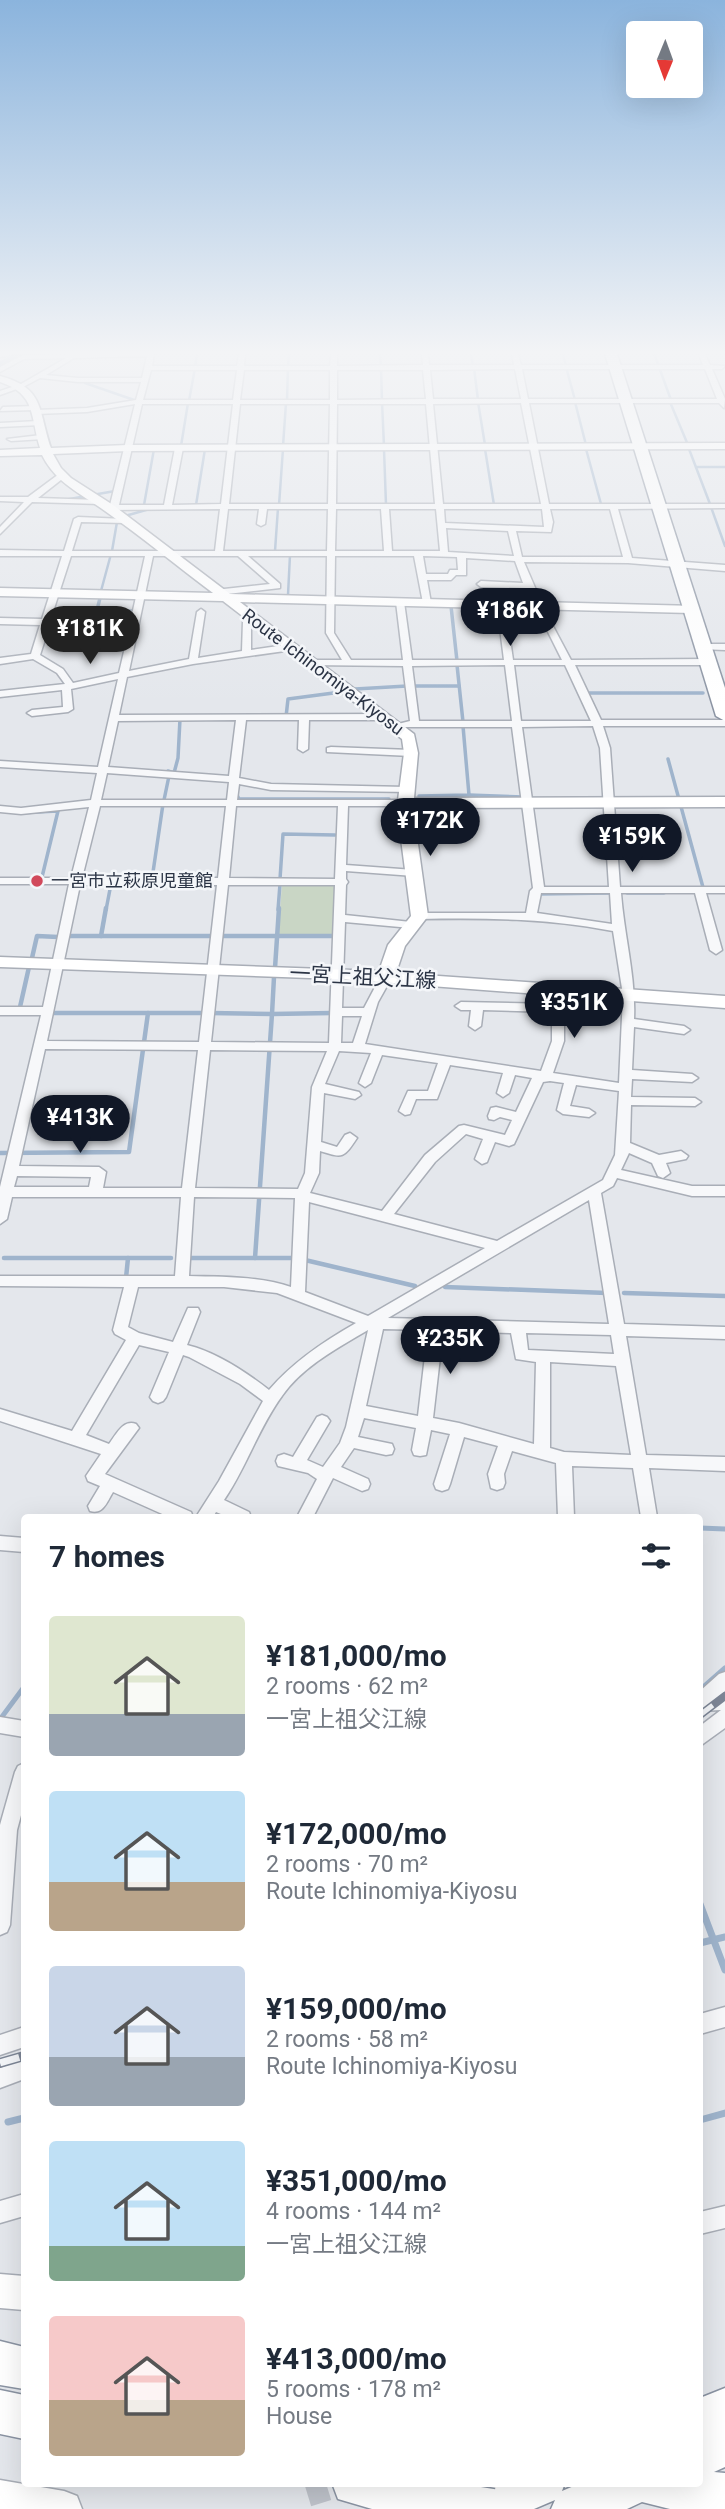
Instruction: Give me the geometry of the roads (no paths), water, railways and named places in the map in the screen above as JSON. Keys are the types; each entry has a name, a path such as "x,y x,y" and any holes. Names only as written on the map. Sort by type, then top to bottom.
{"highway":[{"path":"648,471 725,716"},
{"path":"0,2363 21,2367"},
{"path":"0,2412 21,2416"},
{"path":"375,2487 492,2509"},
{"path":"479,2509 533,2487"},
{"path":"574,2509 625,2487"},
{"path":"672,2487 725,2496"}],"main road":[{"name":"Route Ichinomiya-Kiyosu","path":"59,471 409,737 411,753 405,796 414,873 415,921"},
{"path":"0,592 139,596 222,595 691,609"},
{"path":"405,796 528,802 725,802"},
{"path":"386,977 397,945 415,921"},
{"name":"一宮上祖父江線","path":"0,962 338,974 386,977 560,999 629,995 725,1002"},
{"path":"0,2291 21,2293"},
{"path":"0,2498 64,2509"}],"street":[{"path":"108,506 120,471"},
{"path":"168,506 175,471"},
{"path":"219,553 227,471"},
{"path":"331,471 330,633 348,663"},
{"path":"435,471 444,554"},
{"path":"441,525 548,530 549,522 538,471"},
{"path":"0,532 30,500 62,476"},
{"path":"0,499 108,506 725,506"},
{"path":"613,506 628,560"},
{"path":"261,524 263,507"},
{"path":"385,507 388,554"},
{"path":"35,656 65,553 78,519 125,521"},
{"path":"206,1514 272,1400 294,1373 335,1342 372,1323 453,1272 608,1183 623,1145 629,995 618,929 605,748 599,723 528,586 518,559 512,530"},
{"path":"0,1220 3,1192 96,803 121,675 150,552"},
{"path":"0,553 444,554 518,559 628,560 725,568"},
{"path":"222,595 276,586 239,553"},
{"path":"418,555 427,603"},
{"path":"421,577 451,577 453,572 463,573 461,555"},
{"path":"522,571 539,572"},
{"path":"481,584 528,586"},
{"path":"400,602 415,724"},
{"path":"500,604 511,663 539,890"},
{"path":"193,661 201,612"},
{"path":"246,654 247,621 251,617"},
{"path":"0,621 134,627"},
{"path":"702,646 725,647"},
{"path":"0,694 69,687 193,661 292,647"},
{"path":"0,661 35,656 60,671 69,687 68,709 32,713"},
{"path":"311,663 708,662"},
{"path":"114,718 304,718 415,724 725,723"},
{"path":"182,1281 188,1192 241,718"},
{"path":"303,749 304,718"},
{"path":"331,750 411,753"},
{"path":"0,764 235,779 271,787 405,796"},
{"path":"0,809 21,811 96,803 343,803 405,796"},
{"path":"298,1295 302,1195 312,1173 318,1087 335,1046 343,882 343,803"},
{"path":"343,868 414,873"},
{"path":"0,881 343,882"},
{"path":"531,916 536,891 539,890 725,890"},
{"path":"700,890 716,950"},
{"path":"341,918 415,921 531,916 570,919 618,929"},
{"path":"358,1047 369,1012 386,977"},
{"path":"385,1217 416,1172 464,1129 509,1141 558,1041 560,999 461,1006"},
{"path":"475,1027 477,1006"},
{"path":"0,1011 47,1012"},
{"path":"336,1012 369,1012"},
{"path":"626,1023 684,1030"},
{"path":"415,1056 420,1040"},
{"path":"39,1045 358,1047 570,1082 626,1088 695,1102"},
{"path":"365,1083 378,1050"},
{"path":"405,1111 412,1094 433,1096 445,1061"},
{"path":"503,1093 510,1071"},
{"path":"626,1088 692,1078"},
{"path":"570,1082 563,1110 589,1113"},
{"path":"318,1087 355,1095"},
{"path":"494,1116 496,1111 520,1118"},
{"path":"482,1159 491,1136"},
{"path":"316,1145 340,1152 350,1138"},
{"path":"623,1145 660,1166 681,1156"},
{"path":"10,1171 99,1172 94,1193"},
{"path":"614,1173 692,1191 725,1191"},
{"path":"594,1191 649,1514"},
{"path":"3,1192 302,1195 500,1247"},
{"path":"0,1281 224,1282 278,1288 372,1323 725,1332"},
{"path":"132,1282 120,1330 135,1338 179,1348 217,1363 272,1400"},
{"path":"158,1397 193,1312"},
{"path":"308,1514 349,1441 375,1346 376,1329 372,1323"},
{"path":"420,1451 436,1325"},
{"path":"518,1327 521,1355 623,1360"},
{"path":"76,1438 135,1338"},
{"path":"542,1452 543,1357"},
{"path":"358,1411 459,1429 564,1459 725,1464"},
{"path":"0,1415 112,1452"},
{"path":"322,1421 290,1462 362,1484"},
{"path":"131,1428 94,1476 178,1514"},
{"path":"442,1484 459,1429"},
{"path":"349,1441 386,1449"},
{"path":"497,1483 496,1474 507,1442"},
{"path":"564,1459 566,1514"},
{"path":"96,1506 110,1483"},
{"path":"214,1503 237,1514"},
{"path":"0,1543 21,1545"},
{"path":"703,1699 725,1680"},
{"path":"703,1702 725,1702"},
{"path":"703,1735 725,1717"},
{"path":"0,1726 21,1730"},
{"path":"0,1925 8,1830 21,1783"},
{"path":"703,2023 725,2017"},
{"path":"0,2045 21,2038"},
{"path":"0,2078 21,2071"},
{"path":"0,2211 21,2206"},
{"path":"703,2223 725,2217"}],"waterway":[{"path":"144,505 150,471"},
{"path":"196,505 201,471"},
{"path":"279,505 281,471"},
{"path":"385,471 386,505"},
{"path":"489,471 494,505"},
{"path":"592,471 601,504"},
{"path":"697,471 710,504"},
{"path":"58,501 115,491 116,487"},
{"path":"711,507 725,546"},
{"path":"125,516 153,508"},
{"path":"275,551 278,508"},
{"path":"112,551 117,522"},
{"path":"98,591 101,591 111,554"},
{"path":"286,555 290,555 288,595"},
{"path":"97,610 100,598"},
{"path":"451,606 457,661"},
{"path":"51,611 134,611"},
{"path":"457,665 463,722"},
{"path":"355,689 407,686"},
{"path":"415,686 459,686"},
{"path":"286,717 288,699 341,692"},
{"path":"586,693 703,693"},
{"path":"168,771 174,773 178,758 180,719 177,719"},
{"path":"463,726 469,795"},
{"path":"668,759 704,891"},
{"path":"164,800 169,776"},
{"path":"237,795 239,799 389,799"},
{"path":"419,796 469,795"},
{"path":"469,795 523,797"},
{"path":"149,879 152,879 163,804"},
{"path":"16,813 58,811 42,877"},
{"path":"280,879 283,834 335,835"},
{"path":"106,910 111,884"},
{"path":"278,910 280,884"},
{"path":"538,894 610,893"},
{"path":"627,893 664,893"},
{"path":"101,936 106,908"},
{"path":"277,936 279,908"},
{"path":"32,958 37,936 58,937"},
{"path":"67,936 101,936"},
{"path":"101,936 213,936"},
{"path":"219,936 277,936"},
{"path":"275,968 277,936"},
{"path":"277,936 335,936"},
{"path":"20,1007 29,967"},
{"path":"272,1014 274,977"},
{"path":"50,1013 148,1013"},
{"path":"0,1153 129,1152 148,1013"},
{"path":"148,1013 203,1013"},
{"path":"211,1013 272,1014"},
{"path":"272,1014 332,1013"},
{"path":"255,1258 272,1014"},
{"path":"4,1258 128,1258"},
{"path":"126,1278 128,1258"},
{"path":"128,1258 171,1258"},
{"path":"188,1258 255,1258"},
{"path":"255,1258 295,1258"},
{"path":"305,1260 415,1286"},
{"path":"445,1287 607,1293"},
{"path":"624,1293 725,1296"},
{"path":"703,1528 725,1529"},
{"path":"703,1687 725,1668"},
{"path":"1,1718 21,1691"},
{"path":"703,1912 714,1940"},
{"path":"714,1940 725,1937"},
{"path":"703,1942 714,1940"},
{"path":"714,1940 725,1970"},
{"path":"703,2119 725,2113"},
{"path":"8,2122 21,2119"}],"tunnel":[{"path":"316,2487 323,2509"}],"railway":[{"path":"703,1713 725,1696"},
{"path":"0,2063 21,2057"}],"place":[{"name":"一宮市立萩原児童館","path":"37,881"}]}
